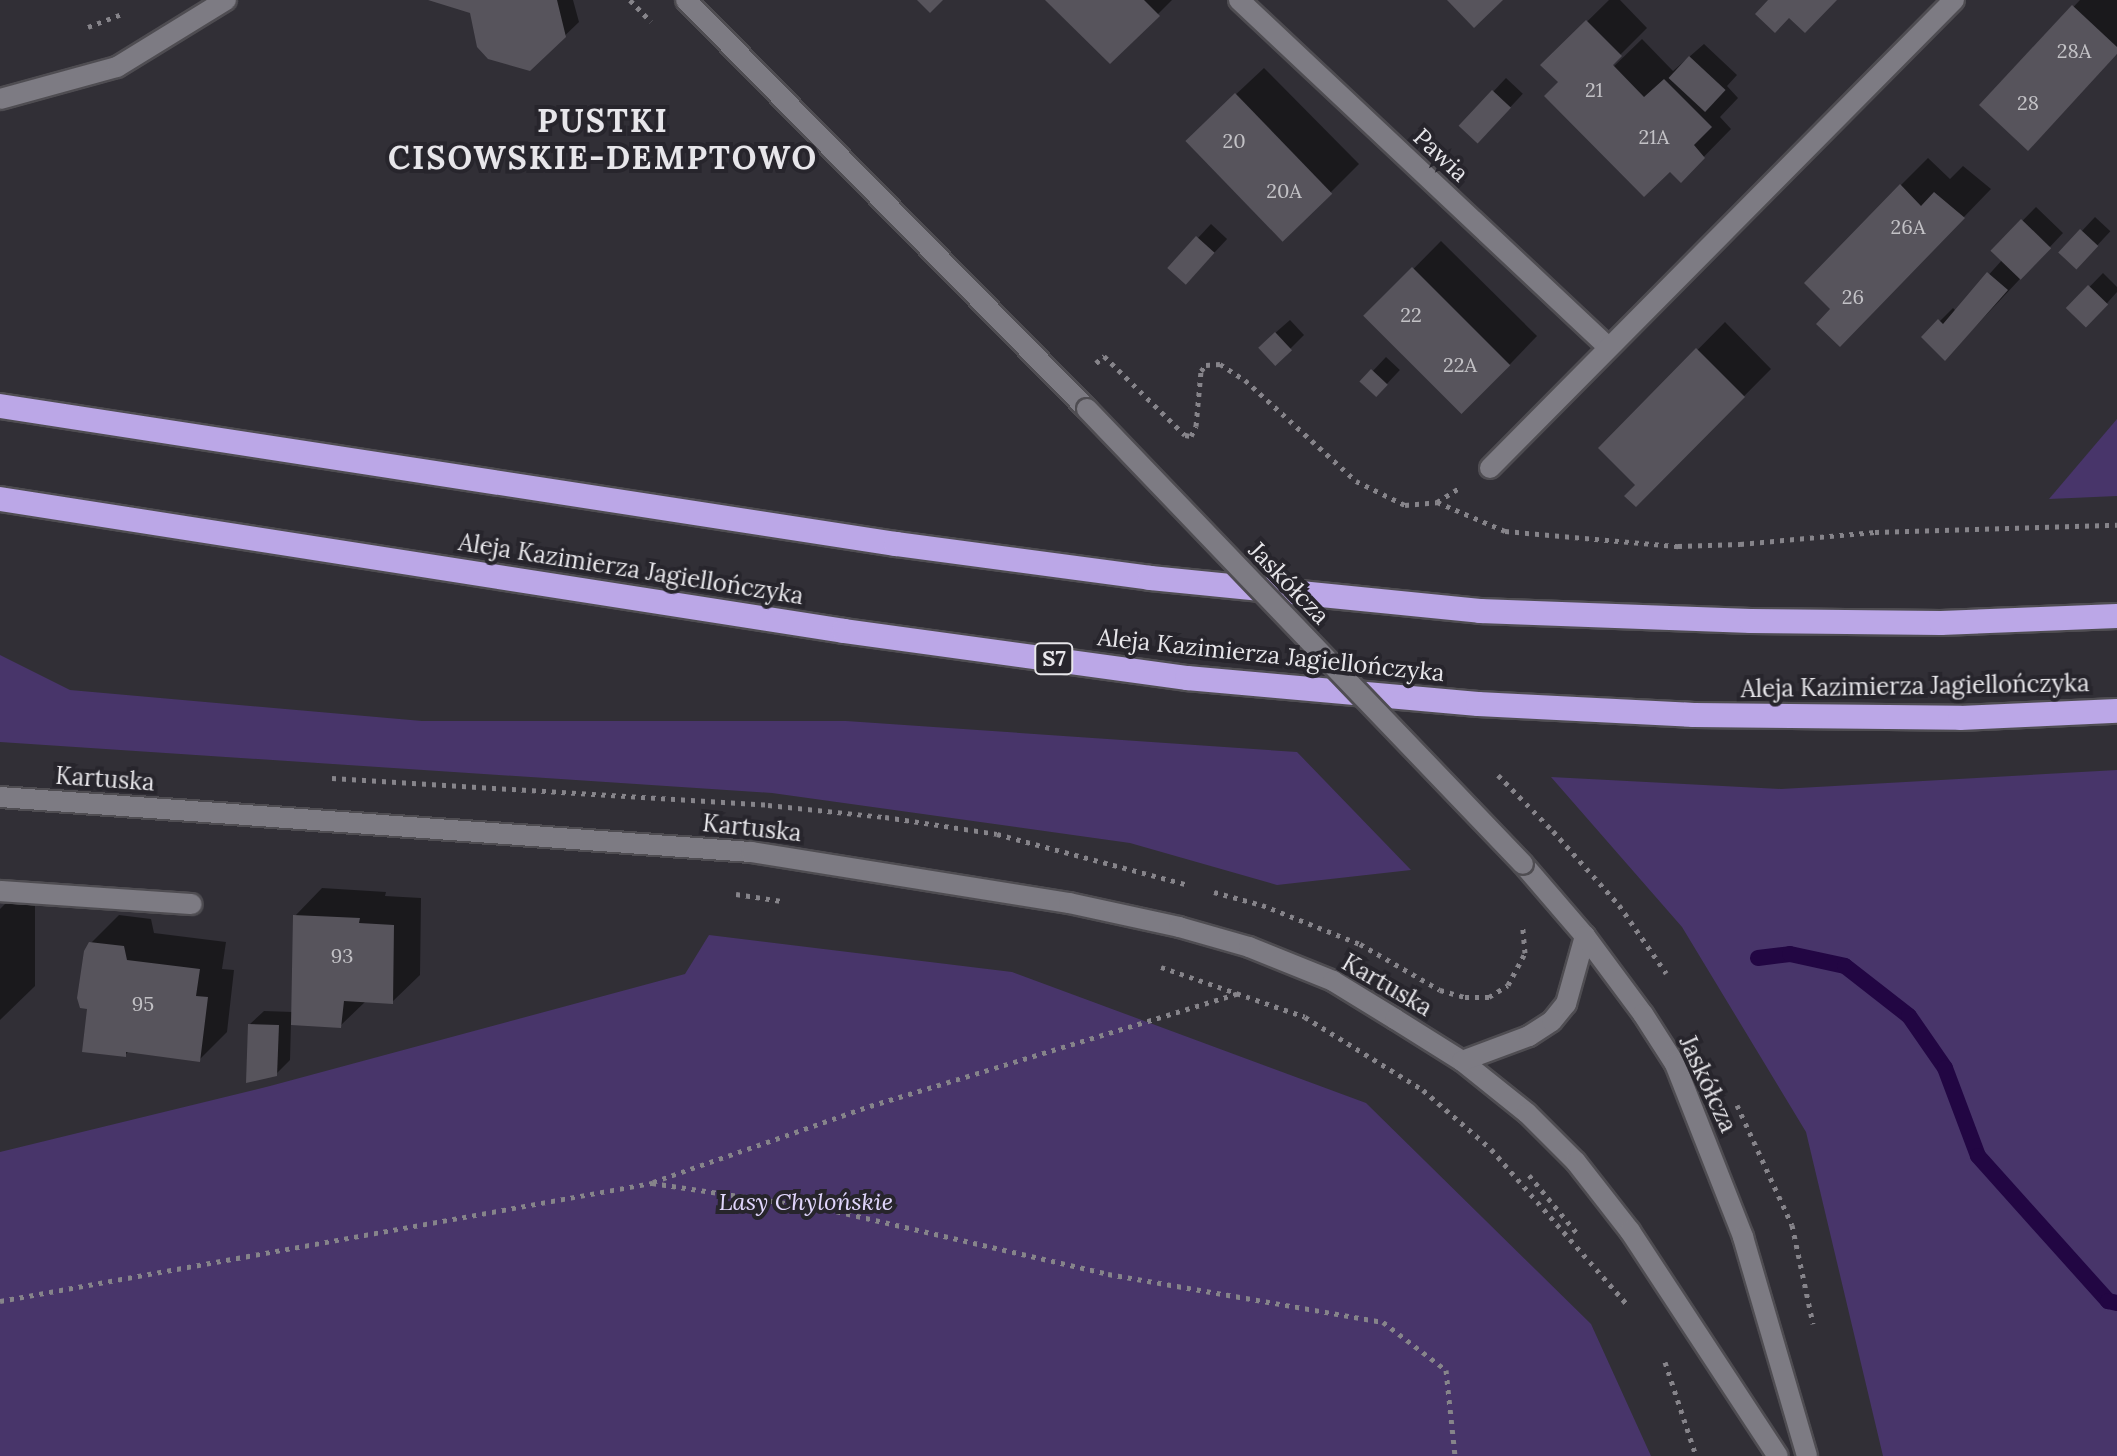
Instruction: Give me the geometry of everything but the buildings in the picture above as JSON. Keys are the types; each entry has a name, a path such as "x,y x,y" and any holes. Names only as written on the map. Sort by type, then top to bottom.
{"highway":[{"path":"0,406 896,544 1150,578 1464,609 1783,621 1941,623 2117,616"},
{"name":"Aleja Kazimierza Jagiellończyka","path":"0,499 844,631 1187,678 1478,704 1694,715 1960,718 2117,711"}],"street":[{"path":"0,99 117,67 226,0"},
{"name":"Jaskółcza","path":"686,0 1087,409 1523,864 1585,936 1643,1014 1675,1064 1708,1141 1743,1237 1807,1456"},
{"name":"Pawia","path":"1239,0 1608,347"},
{"path":"1490,468 1954,0"},
{"name":"Kartuska","path":"0,797 751,852 1069,903 1179,927 1249,947 1333,981 1462,1061 1527,1113 1576,1162 1654,1265 1778,1456"},
{"path":"0,891 192,904"},
{"path":"1462,1061 1529,1036 1552,1021 1566,1004 1585,936"}],"path":[{"path":"1104,356 1185,435 1191,436 1200,407 1201,371 1206,365 1220,364 1245,380 1356,481 1405,505 1437,502 1490,468"},
{"path":"1437,502 1505,531 1678,546 1740,544 1875,532 2117,525"},
{"path":"726,893 788,902"},
{"path":"1419,976 1440,990 1465,997 1489,997 1508,985 1520,967 1526,937 1516,919"},
{"path":"1157,966 1305,1017 1423,1090 1491,1149 1629,1306"},
{"path":"0,1301 652,1183 870,1106 1240,993"},
{"path":"652,1183 827,1209 1108,1274 1383,1322 1446,1370 1455,1456"},
{"path":"1792,1225 1816,1337"},
{"path":"1660,1354 1668,1366 1696,1456"}],"green space":[{"path":"2117,419 2117,496 2049,499"},
{"path":"0,655 70,690 422,721 846,721 1297,752 1411,870 1277,885 1130,843 772,793 0,742"},
{"path":"2117,770 2117,1456 1883,1456 1806,1132 1682,927 1551,777 1781,789"},
{"name":"Lasy Chylońskie","path":"709,935 1012,972 1366,1103 1591,1324 1651,1456 0,1456 0,1152 270,1086 685,974"}],"waterway":[{"path":"1758,958 1790,954 1845,966 1909,1016 1945,1068 1978,1156 2108,1301 2117,1303"}],"district":[{"name":"PUSTKI CISOWSKIE-DEMPTOWO","path":"603,140"}]}
